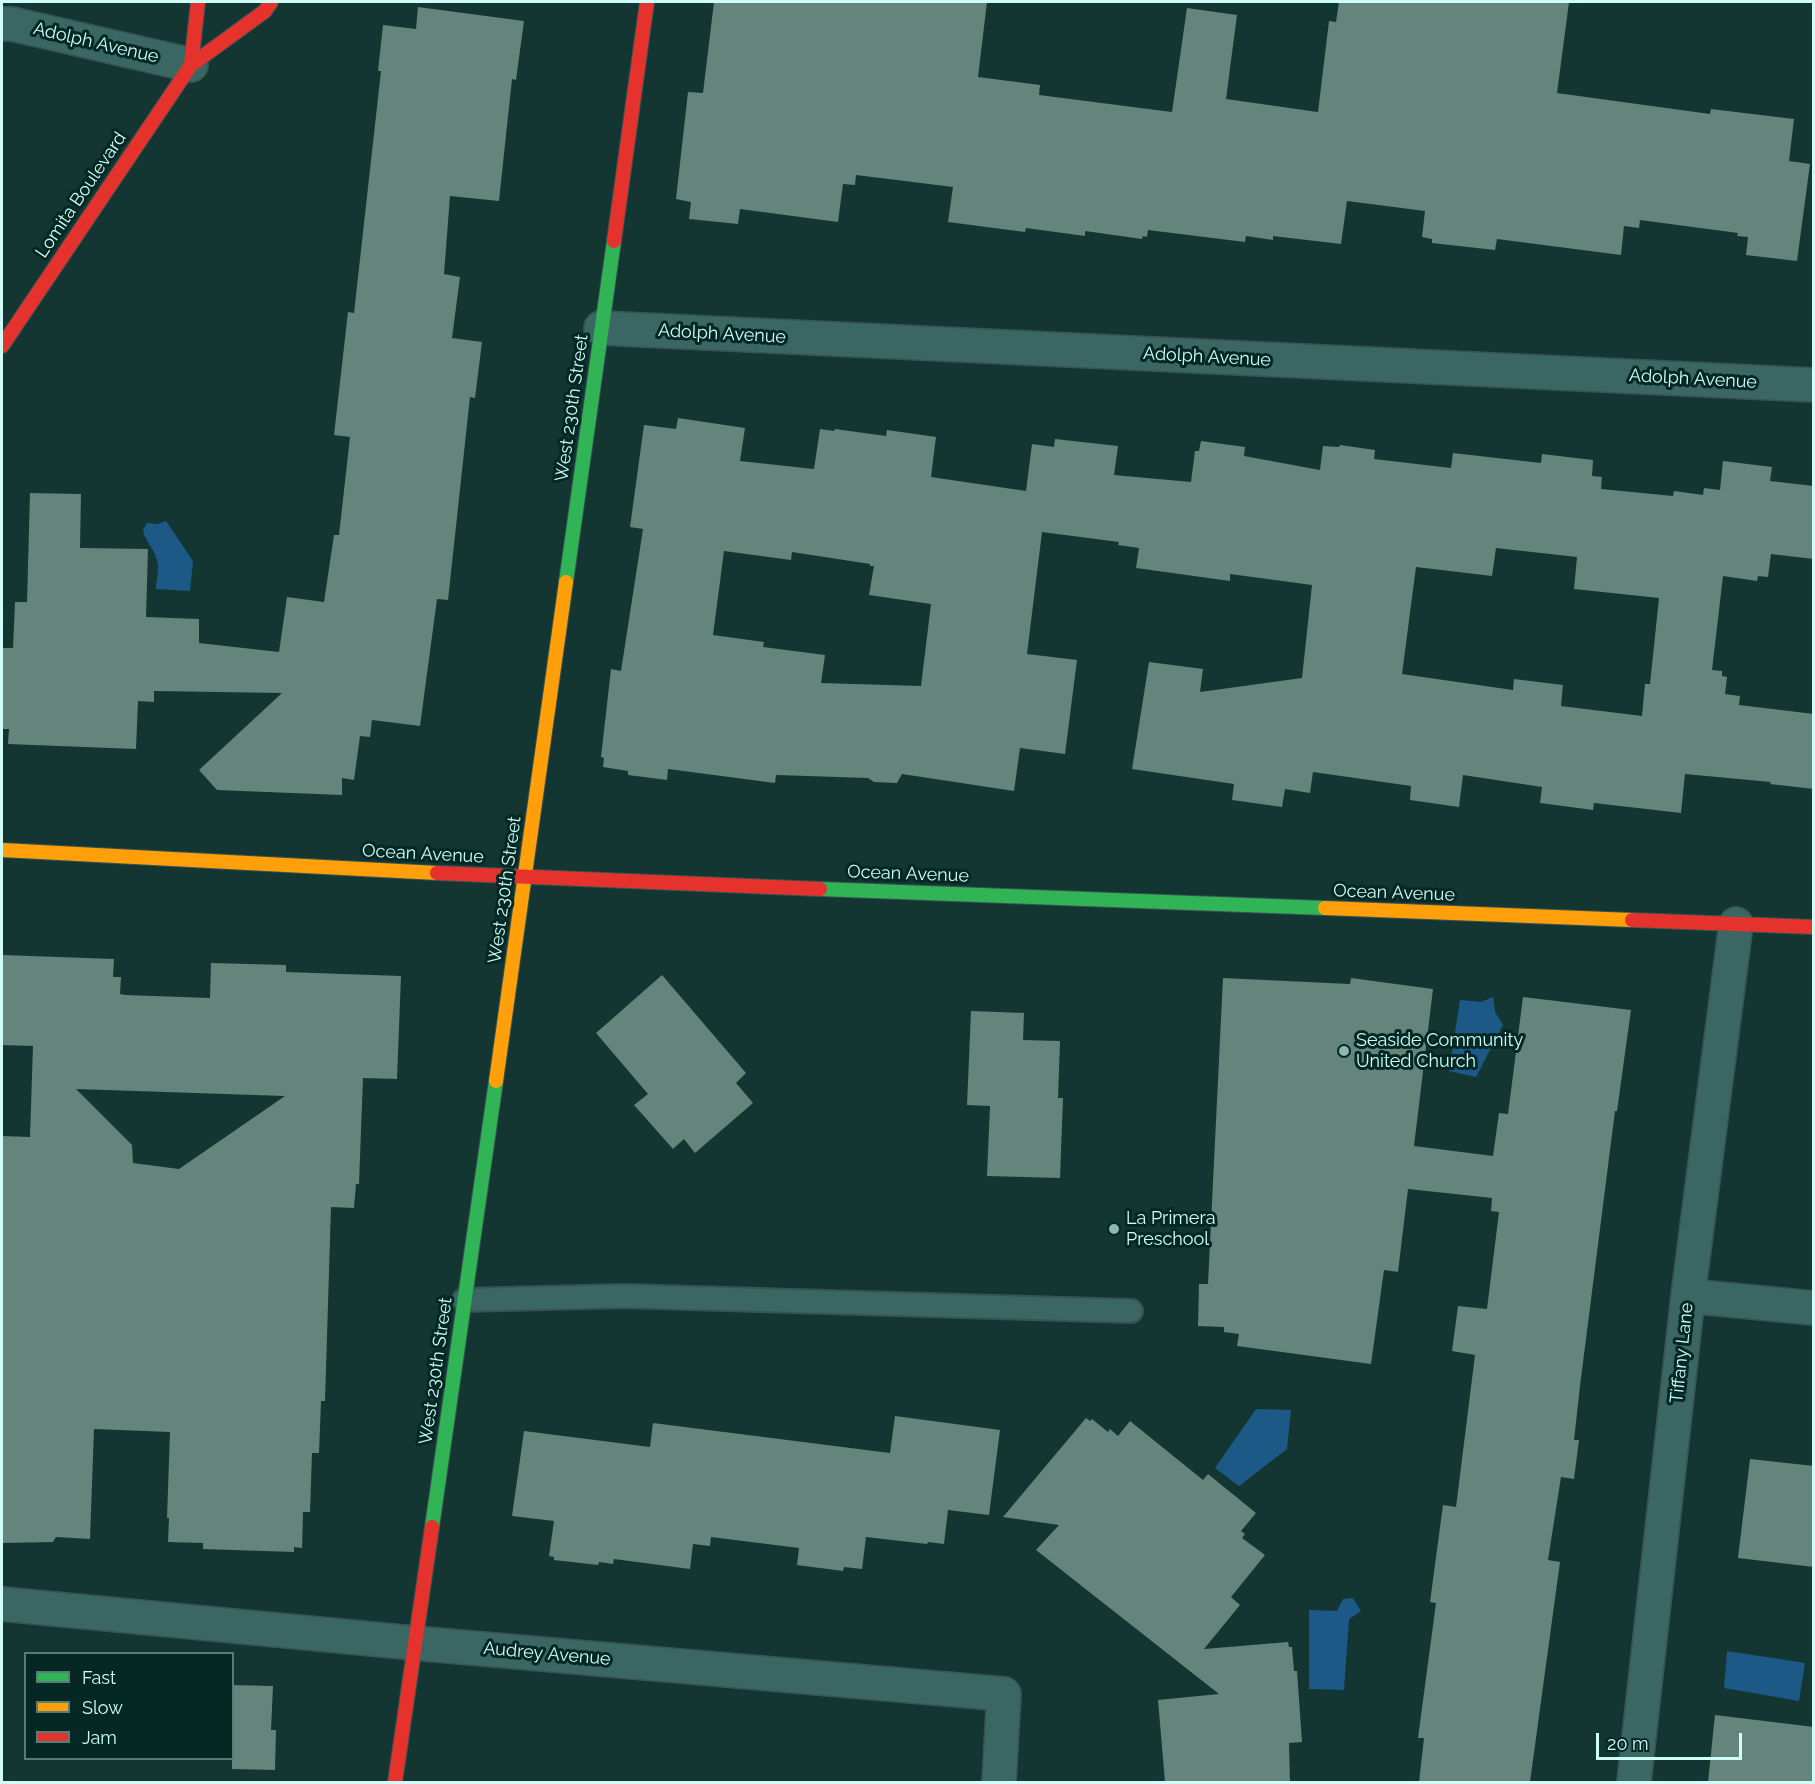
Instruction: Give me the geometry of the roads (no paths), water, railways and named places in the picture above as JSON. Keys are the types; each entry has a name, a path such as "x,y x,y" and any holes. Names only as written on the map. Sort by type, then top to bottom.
{"street":[{"name":"Lomita Boulevard","path":"191,65 198,2"},
{"name":"Lomita Boulevard","path":"2,346 191,65 265,11 271,2"},
{"name":"West 230th Street","path":"394,1782 525,878 647,2"},
{"name":"Adolph Avenue","path":"2,24 12,24 191,65"},
{"name":"Adolph Avenue","path":"601,328 1814,385"},
{"name":"Ocean Avenue","path":"2,850 525,878 1814,927"},
{"name":"Tiffany Lane","path":"1634,1782 1688,1296 1736,924"},
{"path":"1688,1296 1814,1308"},
{"name":"Audrey Avenue","path":"2,1604 414,1643 1004,1694 999,1782"}],"lane":[{"path":"464,1300 624,1296 1131,1311"}],"water":[{"path":"166,521 193,561 190,591 156,589 158,563 143,530 147,523 158,524"},
{"path":"1493,997 1495,1012 1503,1025 1476,1077 1449,1071 1460,1000 1481,1002"},
{"path":"1256,1409 1291,1410 1287,1449 1239,1486 1215,1468"},
{"path":"1353,1598 1361,1611 1349,1619 1344,1690 1309,1689 1309,1610 1337,1611 1343,1599"},
{"path":"1727,1651 1805,1663 1799,1701 1724,1688"}],"place":[{"name":"Seaside Community United Church","path":"1344,1051"},
{"name":"La Primera Preschool","path":"1114,1229"}]}
